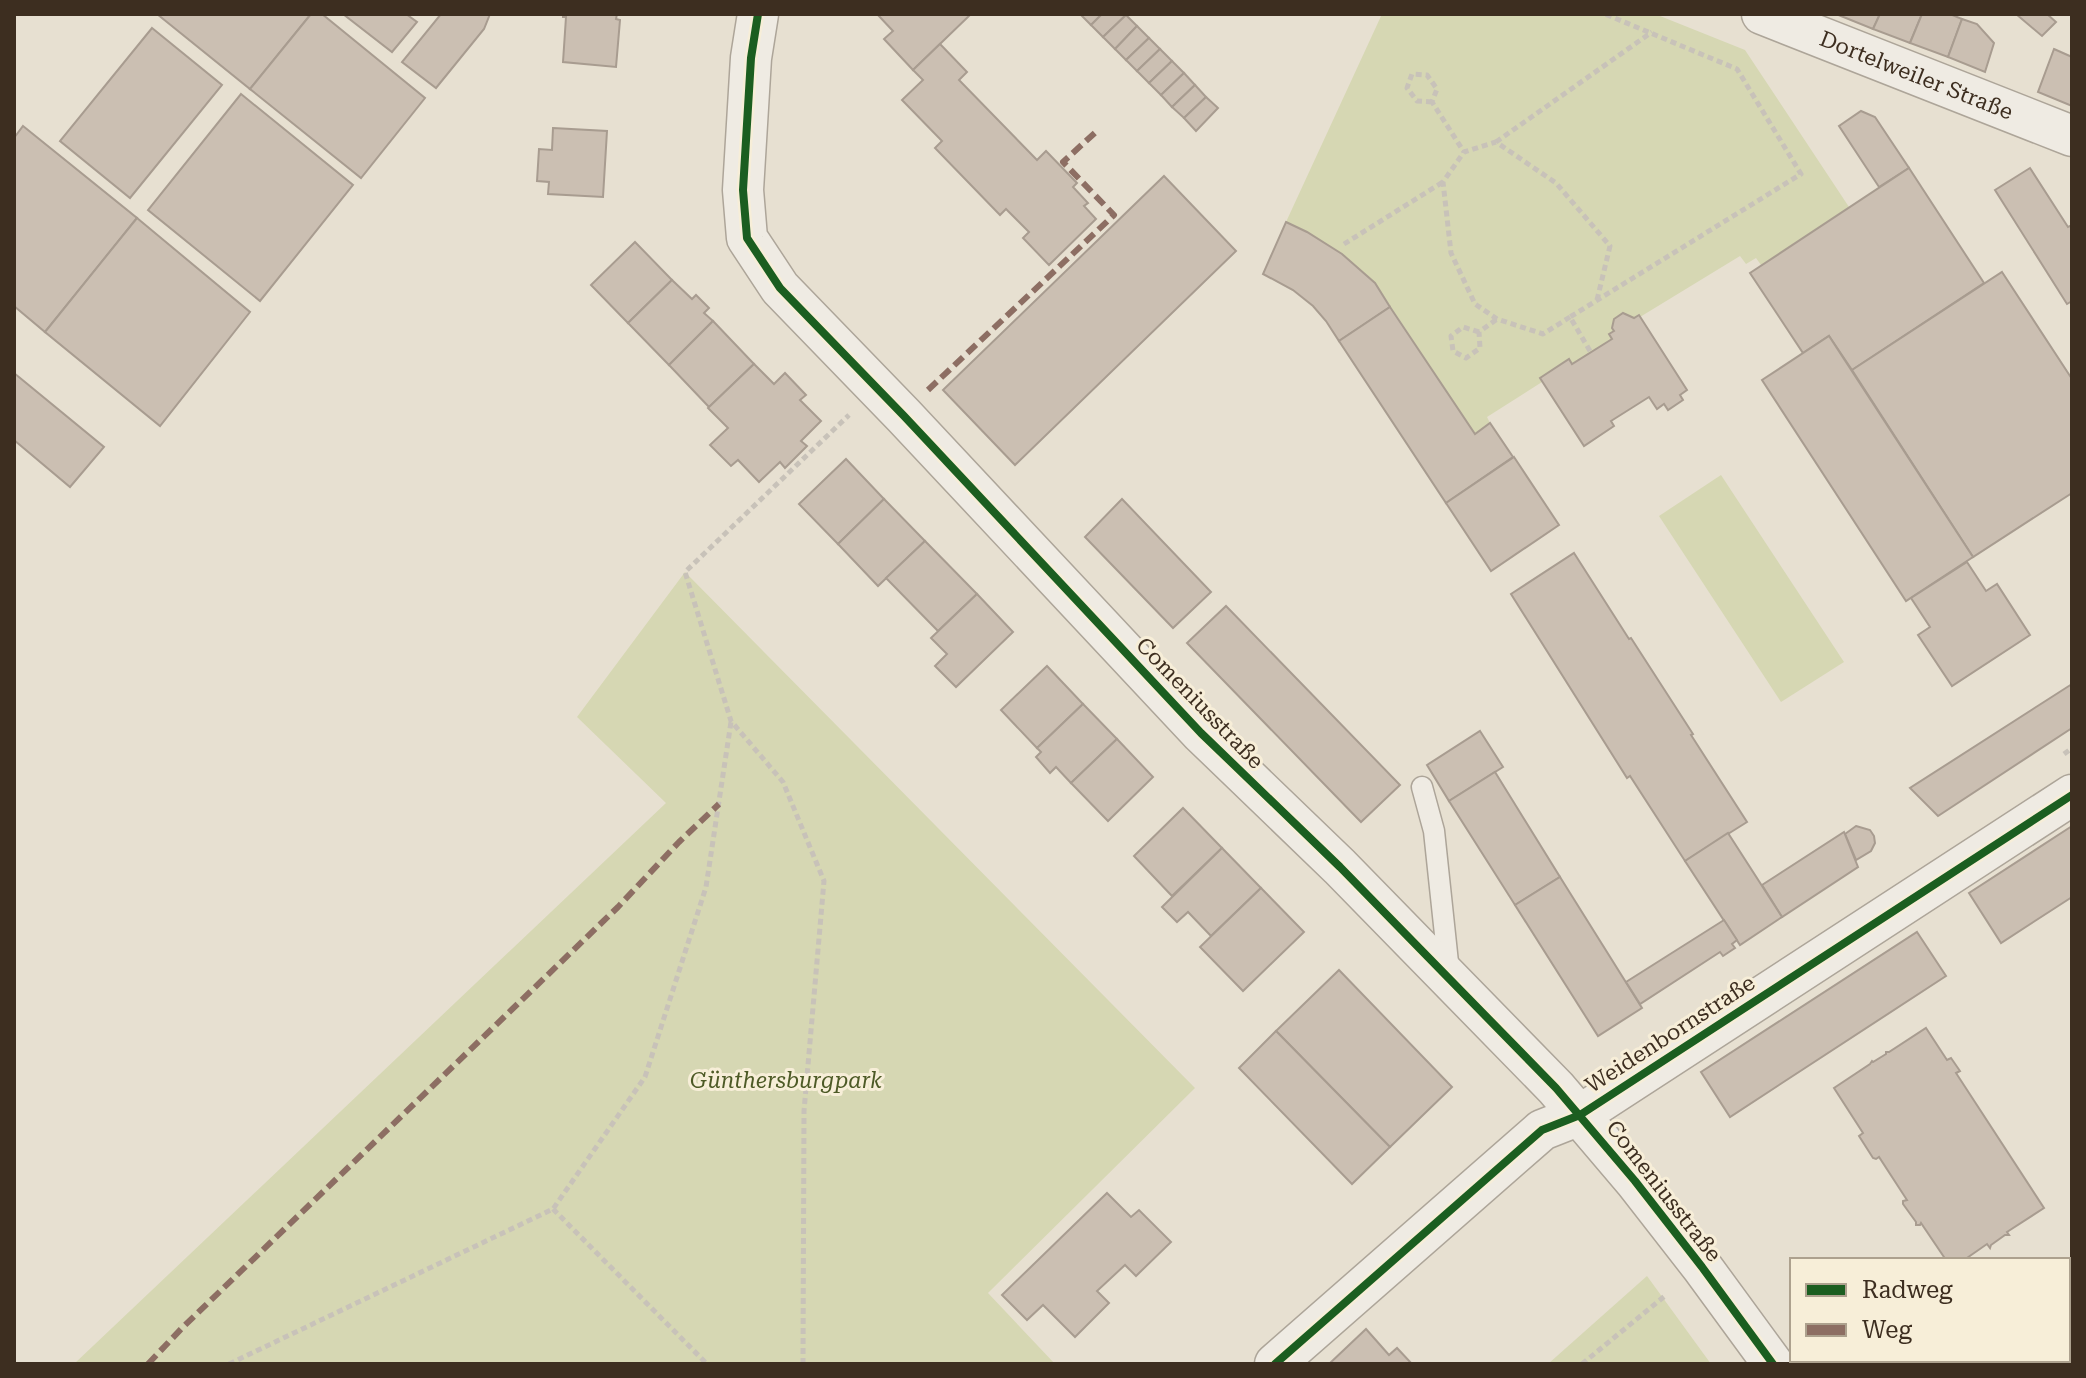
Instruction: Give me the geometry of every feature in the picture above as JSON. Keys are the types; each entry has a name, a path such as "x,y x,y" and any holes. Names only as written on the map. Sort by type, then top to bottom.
{"street":[{"name":"Comeniusstraße","path":"758,14 751,58 743,190 747,238 780,288 1201,733 1340,867 1580,1115 1702,1267 1773,1364"},
{"name":"Dortelweiler Straße","path":"1762,14 2072,136"},
{"name":"Weidenbornstraße","path":"1275,1364 1542,1130 1580,1115 2072,795"}],"lane":[{"path":"1422,787 1434,831 1450,980"}],"path":[{"path":"1443,182 1451,253 1475,304 1497,319 1543,334 1801,174 1737,69 1605,14"},
{"path":"1344,244 1443,182 1464,152 1496,142 1652,32"},
{"path":"1412,74 1427,75 1437,89 1432,102 1417,101 1407,88 1412,74"},
{"path":"1432,102 1464,152"},
{"path":"1496,142 1556,183 1610,246 1597,300"},
{"path":"1570,317 1590,351"},
{"path":"1479,332 1497,319"},
{"path":"1463,327 1479,332 1480,348 1466,358 1453,351 1451,336 1463,327"},
{"path":"803,1364 804,1111 824,881 783,782 731,721 685,572 850,414"},
{"path":"229,1364 553,1209 645,1077 706,887 731,721"},
{"path":"2064,754 2072,748"},
{"path":"553,1209 707,1364"},
{"path":"1582,1364 1666,1295"}],"green space":[{"path":"1382,14 1655,14 1745,50 1849,207 1761,265 1756,258 1746,264 1740,256 1640,317 1614,319 1614,331 1609,334 1612,339 1572,364 1569,360 1540,378 1542,382 1487,417 1490,423 1475,434 1375,283 1342,254 1286,222"},
{"path":"1721,475 1844,662 1781,702 1659,516"},
{"name":"Günthersburgpark","path":"685,572 1195,1088 988,1293 1055,1364 74,1364 666,803 577,717"},
{"path":"1647,1276 1711,1364 1548,1364"}],"building":[{"path":"157,14 311,14 250,89"},
{"path":"311,14 322,14 425,98 361,178 250,89"},
{"path":"343,14 406,14 417,22 392,52"},
{"path":"441,14 490,14 484,29 436,88 402,62"},
{"path":"563,14 617,14 616,19 620,20 616,67 563,62 566,17"},
{"path":"877,14 971,14 913,70 884,39 893,31"},
{"path":"1080,14 1102,14 1091,25"},
{"path":"1102,14 1126,15 1103,37 1091,25"},
{"path":"1836,14 1880,14 1873,29"},
{"path":"1880,14 1922,14 1910,43 1873,29"},
{"path":"1922,14 1950,14 1962,19 1948,57 1910,43"},
{"path":"2016,14 2047,14 2056,22 2042,36"},
{"path":"1126,15 1137,26 1115,49 1103,37"},
{"path":"1962,19 1977,24 1994,43 1985,72 1948,57"},
{"path":"1137,26 1149,38 1126,60 1115,49"},
{"path":"152,28 222,85 130,198 60,141"},
{"path":"1149,38 1160,49 1137,71 1126,60"},
{"path":"940,44 967,72 959,80 1037,160 1046,151 1077,183 1073,187 1088,203 1084,206 1096,219 1049,265 1023,238 1029,232 1006,209 1000,215 935,148 942,141 902,100 923,80 913,70"},
{"path":"1160,49 1172,61 1149,83 1137,71"},
{"path":"2054,49 2072,57 2072,106 2038,92"},
{"path":"1172,61 1184,73 1161,95 1149,83"},
{"path":"1184,73 1195,85 1172,107 1161,95"},
{"path":"1195,85 1206,97 1184,118 1172,107"},
{"path":"241,94 353,185 260,301 148,210"},
{"path":"1206,97 1218,108 1196,131 1184,118"},
{"path":"1861,111 1875,117 1909,168 1879,187 1839,126"},
{"path":"23,126 137,218 45,332 14,306 14,138"},
{"path":"553,128 607,131 603,197 548,194 549,182 537,181 539,149 552,150"},
{"path":"1909,168 1984,283 1852,370 1829,336 1803,353 1750,273"},
{"path":"2030,168 2068,227 2072,225 2072,301 2067,304 1995,190"},
{"path":"1164,176 1236,251 1015,465 943,390"},
{"path":"137,218 250,312 160,426 45,332"},
{"path":"1286,222 1342,254 1375,283 1390,307 1339,341 1313,306 1293,290 1263,274"},
{"path":"635,242 672,280 628,323 591,285"},
{"path":"2002,272 2072,379 2072,493 1973,557 1852,370"},
{"path":"672,280 692,299 696,295 709,308 704,313 713,321 669,365 628,323"},
{"path":"1390,307 1475,434 1490,423 1513,457 1446,503 1339,341"},
{"path":"1623,313 1634,318 1639,315 1687,390 1680,395 1683,400 1668,410 1664,404 1657,409 1649,397 1611,421 1614,426 1584,446 1540,378 1569,359 1572,364 1612,339 1609,334 1614,331 1614,319"},
{"path":"713,321 754,364 709,407 669,365"},
{"path":"1829,336 1973,557 1906,601 1762,380"},
{"path":"754,364 774,384 785,373 806,395 800,400 821,421 801,441 807,446 785,468 780,462 759,482 738,460 731,466 710,445 728,428 708,408"},
{"path":"14,373 104,447 70,487 14,440"},
{"path":"1514,457 1559,525 1491,571 1446,503"},
{"path":"846,459 884,499 838,544 799,504"},
{"path":"884,499 925,541 878,586 838,544"},
{"path":"1122,499 1211,592 1173,628 1085,537"},
{"path":"925,541 977,594 938,631 886,578"},
{"path":"1574,553 1747,822 1685,861 1630,776 1627,778 1511,594"},
{"path":"1967,562 1986,591 1997,584 2030,635 1952,686 1918,635 1930,627 1911,598"},
{"path":"977,594 1013,632 956,687 935,666 947,654 931,638"},
{"path":"1226,606 1400,785 1361,822 1187,643"},
{"path":"1047,666 1083,704 1037,748 1001,710"},
{"path":"2072,684 2072,728 1938,816 1910,788"},
{"path":"1083,704 1117,739 1071,783 1056,767 1050,773 1036,757 1041,752 1037,748"},
{"path":"1480,731 1503,767 1449,801 1427,765"},
{"path":"1117,739 1153,777 1108,821 1071,783"},
{"path":"1495,772 1560,877 1515,905 1449,801"},
{"path":"1183,808 1222,848 1172,896 1134,856"},
{"path":"1856,826 1870,830 1875,843 1871,851 1856,860 1845,834"},
{"path":"2072,826 2072,897 2001,943 1969,893"},
{"path":"1844,832 1858,867 1782,917 1762,885"},
{"path":"1728,833 1782,917 1740,945 1685,861"},
{"path":"1222,848 1261,888 1211,936 1188,912 1177,922 1162,907"},
{"path":"1560,877 1642,1008 1598,1036 1515,905"},
{"path":"1261,888 1304,932 1243,991 1200,947"},
{"path":"1724,920 1737,940 1732,944 1735,948 1723,956 1720,952 1640,1004 1626,982"},
{"path":"1917,932 1946,976 1730,1117 1701,1072"},
{"path":"1339,970 1452,1087 1390,1147 1276,1031"},
{"path":"1926,1028 1947,1060 1951,1058 1960,1071 1956,1073 2044,1208 2007,1232 2009,1235 1990,1248 1987,1244 1967,1258 1945,1258 1921,1223 1916,1225 1903,1204 1907,1200 1879,1157 1873,1158 1859,1136 1863,1133 1834,1088"},
{"path":"1276,1031 1390,1147 1352,1184 1239,1068"},
{"path":"1107,1193 1131,1217 1139,1210 1171,1242 1136,1276 1125,1265 1097,1291 1109,1303 1075,1337 1043,1305 1027,1320 1002,1295"},
{"path":"2070,1306 2072,1364 2056,1362 2070,1362"},
{"path":"1366,1329 1389,1355 1397,1348 1412,1364 1329,1364"}],"marked path":[{"path":"928,390 1114,215 1063,162 1098,130"},
{"path":"148,1364 618,907 719,804"}],"cycle path":[{"path":"758,14 751,58 743,190 747,238 780,288 1201,733 1340,867 1556,1088 1635,1181 1773,1364"},
{"path":"1275,1364 1542,1130 1580,1115 2072,795"}]}
